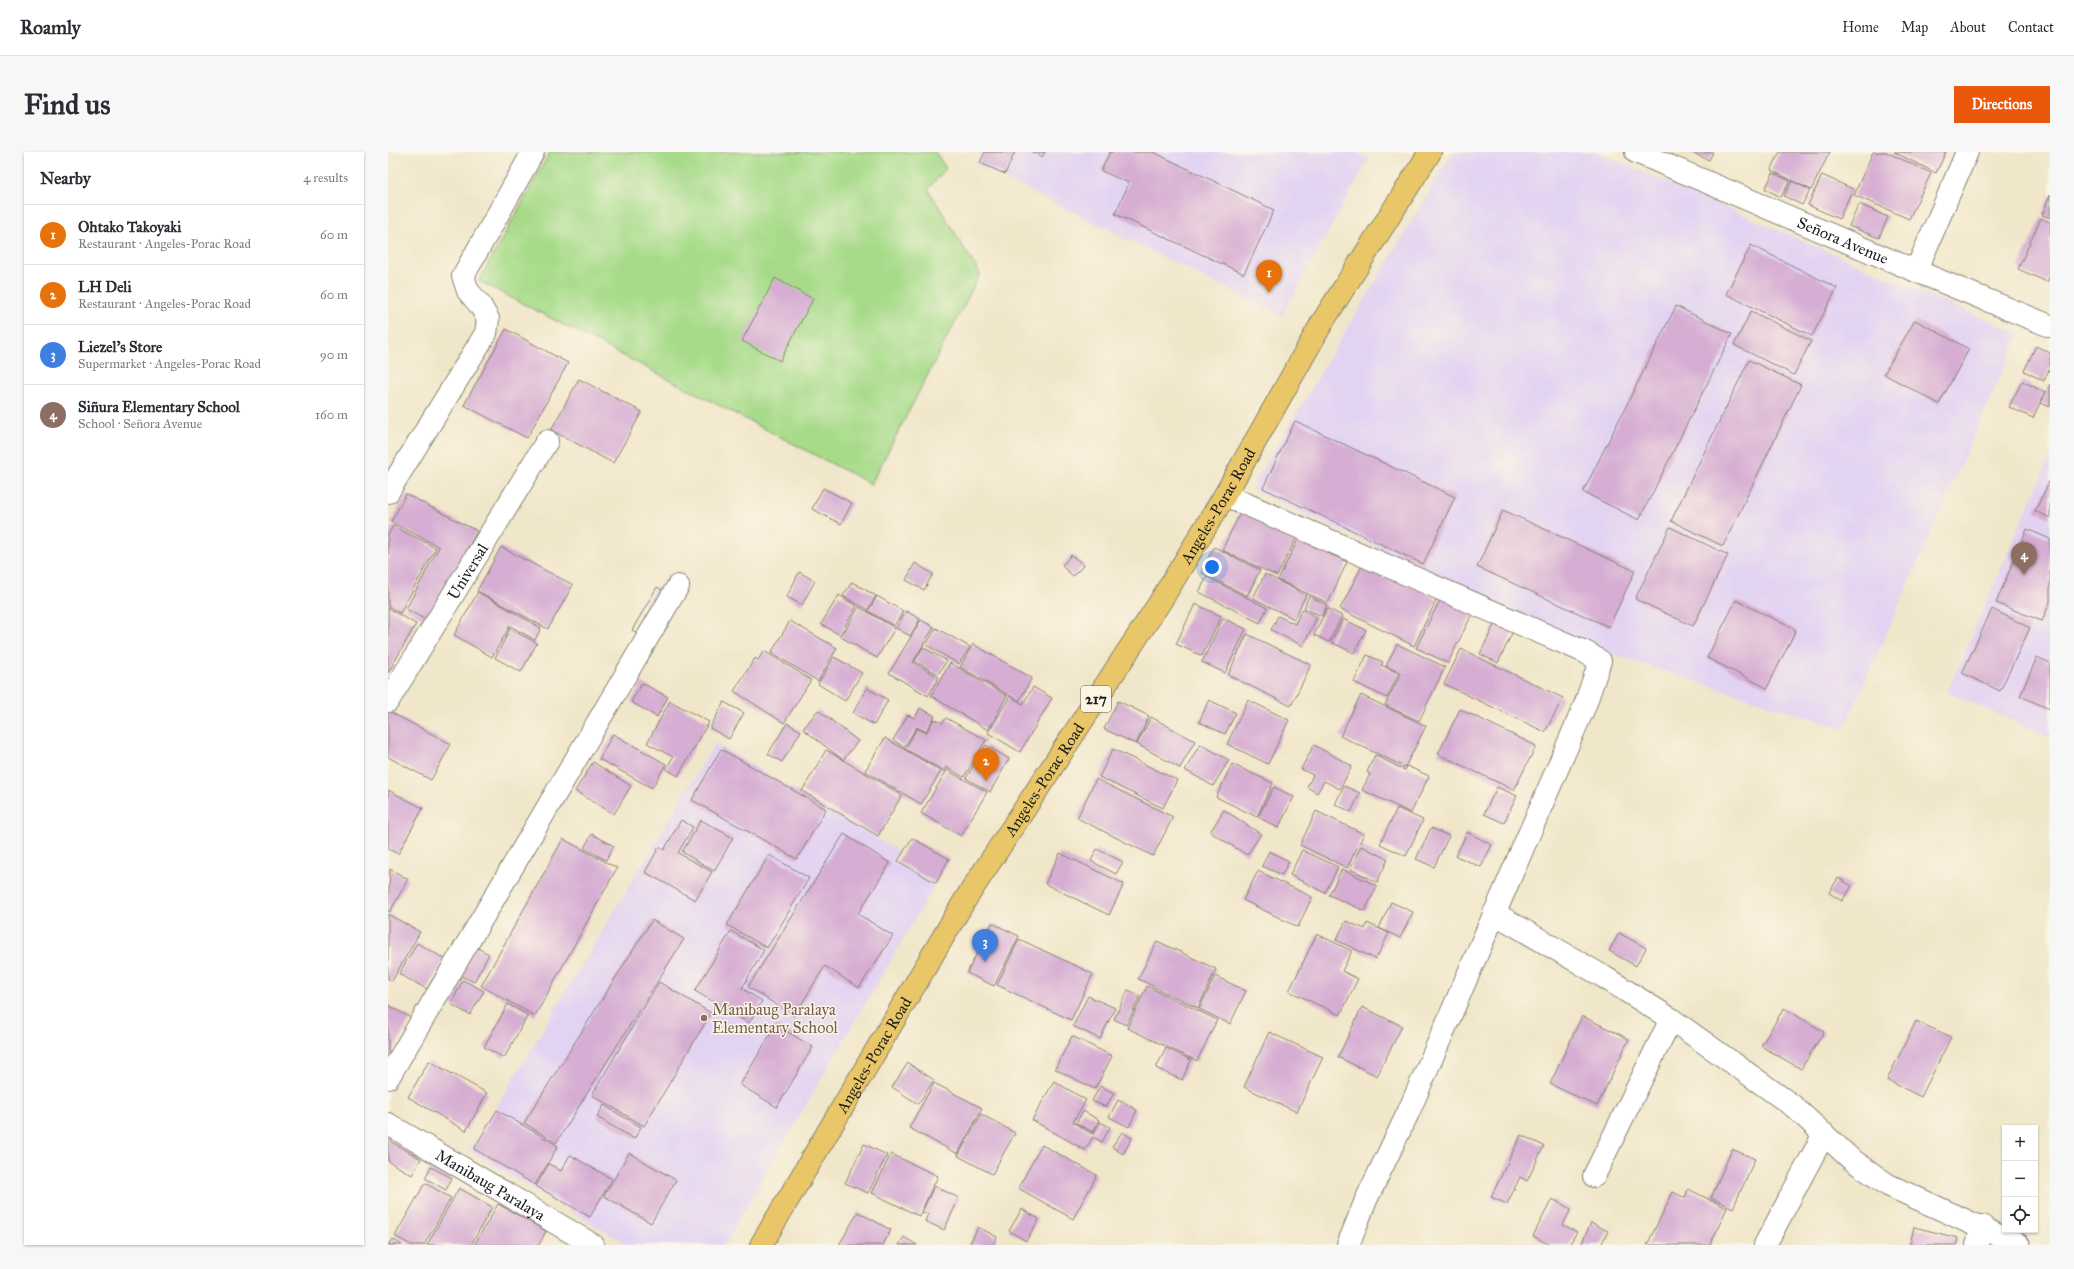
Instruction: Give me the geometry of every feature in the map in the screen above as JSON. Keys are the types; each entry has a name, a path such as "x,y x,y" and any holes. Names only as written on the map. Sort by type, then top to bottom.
{"main road":[{"name":"Angeles-Porac Road","path":"761,1245 965,900 1160,602 1225,495 1323,321 1430,152"}],"street":[{"path":"388,492 486,333 488,318 480,305 468,291 463,276 532,152"},
{"name":"Señora Avenue","path":"1636,152 1916,271 2050,326"},
{"path":"1916,271 1967,152"},
{"name":"Universal","path":"388,701 547,441"},
{"path":"1225,495 1585,652 1600,661 1585,705 1408,1113 1366,1200 1348,1245"},
{"path":"388,1078 678,586"},
{"path":"1494,914 1671,1019 1793,1106 1850,1159 1888,1184 1979,1236 2019,1245"},
{"path":"1594,1176 1671,1019"},
{"name":"Manibaug Paralaya","path":"388,1124 593,1245"},
{"path":"1765,1245 1824,1134"}],"shaded area":[{"path":"982,152 1356,152 1369,158 1282,316 976,164"},
{"path":"1453,152 1597,152 2019,334 1844,729 1606,652 1251,489"},
{"path":"2050,457 2050,737 1947,692"},
{"name":"Manibaug Paralaya Elementary School","path":"715,743 898,851 893,860 935,884 724,1245 628,1245 470,1151"}],"green space":[{"path":"550,152 935,152 946,168 928,189 980,274 871,484 479,281"}],"building":[{"path":"985,152 1015,152 1005,174 980,163"},
{"path":"1032,152 1045,152 1042,157"},
{"path":"1110,152 1153,152 1274,210 1244,274 1115,214 1129,183 1101,171"},
{"path":"1690,152 1713,152 1709,160"},
{"path":"1780,152 1830,152 1811,190 1771,170"},
{"path":"1873,152 1886,152 1931,173 1909,219 1854,195"},
{"path":"1894,152 1946,152 1936,173"},
{"path":"1773,173 1790,181 1781,197 1765,189"},
{"path":"1822,175 1853,189 1839,219 1808,205"},
{"path":"1792,181 1810,190 1802,205 1784,196"},
{"path":"2050,195 2050,218 2042,215"},
{"path":"1859,204 1888,217 1879,238 1849,226"},
{"path":"2041,218 2050,222 2050,276 2047,282 2018,269"},
{"path":"1751,245 1837,288 1812,336 1726,294"},
{"path":"775,278 813,299 780,361 742,341"},
{"path":"1676,306 1732,334 1639,520 1583,492"},
{"path":"1751,311 1811,341 1794,375 1734,345"},
{"path":"1915,320 1969,349 1939,404 1884,374"},
{"path":"506,329 568,363 527,438 464,405"},
{"path":"2036,346 2050,353 2050,367 2044,381 2024,371"},
{"path":"1749,360 1801,385 1723,546 1671,521"},
{"path":"579,379 642,412 613,463 551,430"},
{"path":"2022,381 2045,392 2033,418 2009,407"},
{"path":"2050,384 2050,407 2041,403"},
{"path":"1295,421 1455,497 1423,564 1263,488"},
{"path":"2050,480 2050,518 2035,511"},
{"path":"823,488 852,503 841,524 812,509"},
{"path":"406,494 477,531 428,621 406,609 439,547 391,522"},
{"path":"1503,510 1635,571 1609,627 1477,567"},
{"path":"1241,511 1296,538 1277,576 1222,550"},
{"path":"393,526 436,548 400,613 388,606 388,535"},
{"path":"1670,527 1728,555 1693,626 1635,599"},
{"path":"2027,529 2050,539 2050,602 2042,621 1996,603"},
{"path":"1298,539 1347,562 1328,603 1278,580"},
{"path":"501,547 573,585 548,629 477,591"},
{"path":"1214,547 1260,570 1247,596 1201,572"},
{"path":"1071,555 1084,565 1073,576 1062,566"},
{"path":"1364,562 1437,599 1414,646 1340,609"},
{"path":"915,563 933,574 924,590 906,580"},
{"path":"799,572 815,581 802,605 787,597"},
{"path":"1265,574 1306,595 1294,619 1253,598"},
{"path":"1207,577 1267,608 1260,623 1199,592"},
{"path":"852,582 876,596 868,610 843,596"},
{"path":"657,587 670,595 645,637 632,630"},
{"path":"478,592 541,628 535,640 510,626 492,657 454,635"},
{"path":"839,595 857,606 840,635 821,624"},
{"path":"877,596 903,611 894,626 868,611"},
{"path":"1309,596 1327,605 1322,616 1304,608"},
{"path":"1442,596 1473,612 1448,663 1416,648"},
{"path":"1736,600 1796,630 1767,688 1707,658"},
{"path":"1195,604 1221,616 1202,656 1176,644"},
{"path":"859,607 895,628 877,658 841,637"},
{"path":"388,608 416,624 388,673"},
{"path":"1327,608 1342,616 1329,642 1314,635"},
{"path":"1302,609 1317,617 1303,646 1271,630 1278,616 1295,624"},
{"path":"1992,609 2030,628 2000,691 1962,673"},
{"path":"906,611 920,619 910,636 896,628"},
{"path":"1223,618 1246,629 1225,673 1202,662"},
{"path":"1343,619 1366,630 1354,653 1331,642"},
{"path":"921,620 934,627 913,662 939,677 928,696 889,673"},
{"path":"790,621 837,648 818,681 771,653"},
{"path":"1496,621 1514,629 1498,663 1480,654"},
{"path":"936,628 970,647 959,664 926,645"},
{"path":"510,629 537,643 521,672 495,658"},
{"path":"1247,634 1311,665 1291,706 1228,675"},
{"path":"973,644 1032,678 1019,701 960,667"},
{"path":"1397,644 1445,667 1419,721 1385,705 1401,673 1386,666"},
{"path":"923,647 947,661 938,674 915,661"},
{"path":"1461,649 1563,698 1545,732 1444,684"},
{"path":"764,651 811,680 784,723 734,691 755,658 758,660"},
{"path":"1367,655 1383,662 1381,665 1399,673 1387,698 1354,682"},
{"path":"834,657 862,673 845,701 818,684"},
{"path":"2037,657 2050,663 2050,709 2020,696"},
{"path":"950,663 1007,696 988,730 931,696"},
{"path":"642,683 668,697 657,717 631,702"},
{"path":"1033,687 1052,698 1020,752 988,733 1010,696 1023,704"},
{"path":"867,688 888,700 874,725 853,713"},
{"path":"1361,695 1426,726 1405,767 1340,736"},
{"path":"1209,700 1236,713 1225,734 1199,722"},
{"path":"1248,700 1289,720 1268,764 1227,744"},
{"path":"670,701 709,722 678,776 666,769 673,757 647,743"},
{"path":"1118,701 1149,716 1136,744 1104,729"},
{"path":"724,702 744,713 729,739 710,728"},
{"path":"920,708 935,716 926,732 917,727 904,747 893,740 908,715 915,718"},
{"path":"1460,709 1536,746 1514,790 1438,754"},
{"path":"818,710 858,741 843,760 803,729"},
{"path":"388,711 451,744 431,780 388,757"},
{"path":"1151,717 1195,741 1180,768 1137,744"},
{"path":"946,718 986,740 964,777 946,767 944,771 905,749 917,728 926,733 934,719 942,723"},
{"path":"787,723 801,731 782,762 768,754"},
{"path":"613,734 666,764 652,788 599,759"},
{"path":"885,738 941,771 921,804 865,771"},
{"path":"1200,744 1229,760 1213,786 1185,770"},
{"path":"986,745 1009,759 990,792 966,778"},
{"path":"1314,745 1352,766 1340,789 1324,781 1317,793 1307,787 1313,775 1301,769"},
{"path":"721,749 826,809 797,859 692,800"},
{"path":"1113,749 1177,780 1163,808 1099,777"},
{"path":"826,750 902,795 878,836 802,791"},
{"path":"1375,755 1405,770 1407,766 1429,776 1411,813 1362,790 1370,774 1367,772"},
{"path":"593,762 631,786 614,814 575,791"},
{"path":"1232,764 1273,783 1257,817 1216,797"},
{"path":"947,770 987,792 961,836 921,813"},
{"path":"1096,779 1173,817 1153,856 1077,818"},
{"path":"1344,786 1360,793 1351,812 1335,804"},
{"path":"1274,787 1294,797 1278,828 1258,817"},
{"path":"1497,787 1517,796 1504,823 1484,814"},
{"path":"388,790 423,808 398,854 388,849"},
{"path":"1397,808 1423,820 1406,856 1380,844"},
{"path":"1224,810 1261,834 1247,855 1210,832"},
{"path":"1316,811 1364,834 1347,868 1300,845"},
{"path":"681,820 693,827 678,853 712,872 695,900 645,872 659,847 664,850"},
{"path":"701,820 733,838 714,871 682,852"},
{"path":"1431,828 1449,836 1434,867 1416,859"},
{"path":"1467,832 1492,845 1481,867 1456,856"},
{"path":"592,834 614,846 606,860 584,848"},
{"path":"844,834 890,863 858,914 893,936 859,988 825,966 794,1016 748,987"},
{"path":"912,838 949,859 936,883 898,861"},
{"path":"563,839 617,868 535,1016 481,986"},
{"path":"1361,846 1388,859 1377,882 1350,869"},
{"path":"1097,849 1123,862 1116,874 1091,861"},
{"path":"1302,850 1338,867 1325,893 1290,875"},
{"path":"1269,851 1289,861 1282,875 1262,866"},
{"path":"1060,853 1124,884 1109,915 1045,884"},
{"path":"769,855 809,878 767,948 727,925"},
{"path":"390,869 408,879 390,912 388,911"},
{"path":"1342,869 1377,886 1365,911 1329,895"},
{"path":"1258,871 1312,897 1298,927 1243,900"},
{"path":"1838,878 1852,886 1842,901 1829,893"},
{"path":"1391,902 1413,912 1400,938 1379,928"},
{"path":"388,914 420,932 392,981 388,979"},
{"path":"652,920 684,939 556,1143 524,1123"},
{"path":"1346,921 1365,929 1367,923 1389,933 1376,959 1336,940"},
{"path":"992,923 1019,936 994,986 967,973"},
{"path":"731,931 764,950 742,988 762,1001 749,1023 695,991"},
{"path":"1619,933 1646,948 1636,966 1609,951"},
{"path":"1317,934 1352,951 1342,971 1358,979 1340,1015 1289,991"},
{"path":"1019,939 1093,974 1071,1020 997,985"},
{"path":"1157,941 1216,969 1198,1008 1138,979"},
{"path":"417,943 445,959 427,989 399,974"},
{"path":"472,945 489,954 474,982 457,974"},
{"path":"1215,976 1246,991 1230,1024 1199,1009"},
{"path":"463,980 484,991 470,1015 451,1004"},
{"path":"659,982 711,1013 644,1126 592,1095"},
{"path":"1147,986 1217,1020 1197,1061 1127,1028"},
{"path":"1128,990 1140,996 1126,1025 1114,1019"},
{"path":"1088,996 1115,1008 1100,1039 1073,1026"},
{"path":"508,1004 528,1015 504,1058 484,1047"},
{"path":"388,1005 411,1018 388,1059"},
{"path":"1362,1007 1402,1026 1377,1076 1338,1057"},
{"path":"1784,1008 1824,1032 1801,1069 1761,1046"},
{"path":"1582,1016 1629,1039 1597,1106 1550,1084"},
{"path":"1916,1021 1951,1037 1921,1097 1887,1080"},
{"path":"776,1025 813,1047 777,1107 740,1085"},
{"path":"1269,1032 1323,1057 1297,1112 1244,1087"},
{"path":"1072,1036 1112,1056 1095,1089 1055,1069"},
{"path":"1166,1048 1191,1060 1182,1080 1156,1068"},
{"path":"429,1061 487,1093 466,1131 408,1097"},
{"path":"908,1063 934,1080 918,1104 892,1087"},
{"path":"1054,1081 1086,1100 1073,1122 1093,1134 1100,1122 1110,1127 1102,1142 1093,1137 1085,1150 1032,1120"},
{"path":"934,1083 982,1108 958,1154 909,1128"},
{"path":"1100,1086 1114,1093 1106,1107 1092,1101"},
{"path":"1118,1100 1137,1110 1129,1127 1109,1117"},
{"path":"604,1105 641,1127 634,1139 597,1117"},
{"path":"497,1110 558,1146 535,1185 474,1149"},
{"path":"1083,1111 1099,1120 1093,1132 1076,1123"},
{"path":"981,1114 1015,1133 992,1174 958,1156"},
{"path":"1122,1132 1132,1138 1123,1154 1112,1147"},
{"path":"1521,1135 1544,1146 1527,1181 1520,1177 1507,1204 1491,1197"},
{"path":"388,1140 421,1159 412,1175 388,1161"},
{"path":"864,1144 887,1155 868,1193 845,1183"},
{"path":"1042,1145 1097,1175 1073,1219 1018,1188"},
{"path":"1732,1149 1755,1159 1733,1208 1711,1198"},
{"path":"629,1153 676,1180 651,1223 604,1196"},
{"path":"891,1154 938,1176 919,1216 872,1193"},
{"path":"570,1155 612,1179 590,1217 536,1186 549,1164 561,1171"},
{"path":"431,1167 452,1178 446,1190 425,1178"},
{"path":"425,1183 451,1198 424,1245 411,1245 395,1236"},
{"path":"934,1186 959,1198 944,1230 925,1221 928,1214 922,1212"},
{"path":"459,1188 492,1207 471,1245 427,1245"},
{"path":"1688,1189 1727,1208 1710,1245 1647,1245 1673,1192 1685,1198"},
{"path":"1552,1199 1571,1209 1563,1225 1577,1232 1569,1245 1550,1245 1533,1236"},
{"path":"498,1204 546,1231 539,1245 474,1245"},
{"path":"1022,1209 1039,1219 1026,1241 1009,1231"},
{"path":"858,1212 891,1230 883,1245 839,1245"},
{"path":"1591,1223 1608,1231 1601,1245 1581,1245"},
{"path":"978,1227 997,1237 993,1245 969,1245"},
{"path":"1914,1227 1958,1238 1956,1245 1910,1245"},
{"path":"904,1237 917,1245 899,1245"},
{"path":"392,1239 402,1245 388,1245"}],"place":[{"name":"Ohtako Takoyaki","path":"1269,293"},
{"name":"Siñura Elementary School","path":"2024,575"},
{"name":"LH Deli","path":"986,781"},
{"name":"Liezel's Store","path":"985,962"},
{"name":"Manibaug Paralaya Elementary School","path":"704,1018"}]}
